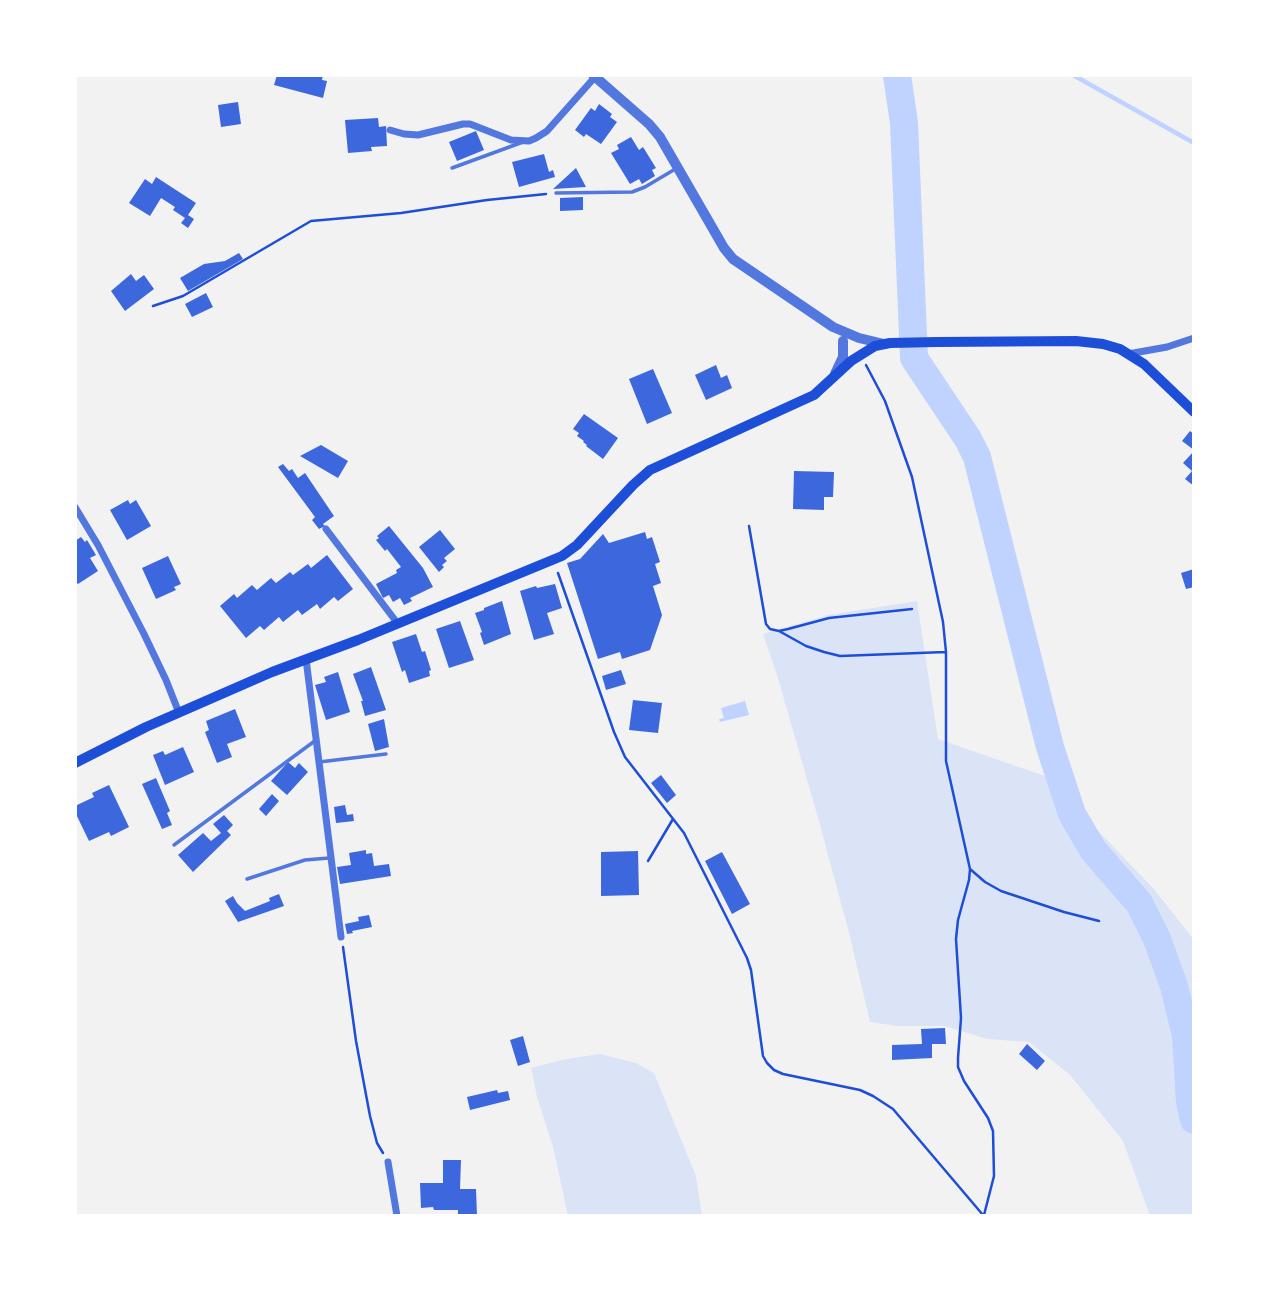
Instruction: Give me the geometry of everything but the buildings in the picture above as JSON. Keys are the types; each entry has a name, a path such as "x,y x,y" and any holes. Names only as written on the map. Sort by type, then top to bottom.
{"main road":[{"path":"75,763 135,732 306,659 553,560 571,550 650,470 809,398 860,354 872,347 890,343 937,342 1086,342 1111,346 1151,370 1194,412"}],"street":[{"path":"390,130 418,135 466,124 507,138 528,141 547,131 594,76 653,128 664,142 724,248 733,259 833,327 846,338 850,349 860,354"},
{"path":"846,338 890,343"},
{"path":"831,380 843,357 846,338"},
{"path":"1128,354 1167,347 1194,338"},
{"path":"75,507 144,634 179,713"},
{"path":"326,529 398,624"},
{"path":"306,659 341,937"},
{"path":"388,1162 397,1216"}],"lane":[{"path":"452,168 528,141"},
{"path":"556,193 632,192 678,167"},
{"path":"174,845 316,740"},
{"path":"319,762 386,754"},
{"path":"247,878 305,860 331,857"}],"path":[{"path":"153,306 183,296 311,221 556,193"},
{"path":"860,354 885,401 912,477 943,622 946,652 946,761 970,869 956,939 961,1018 958,1066 993,1131 994,1176 984,1216"},
{"path":"749,526 766,624 770,629 824,653 840,656 946,652"},
{"path":"553,560 625,757 688,841 747,958 763,1056 767,1063 783,1074 860,1090 893,1109 984,1216"},
{"path":"779,631 829,618 912,609"},
{"path":"648,862 673,819"},
{"path":"970,869 1001,891 1100,921"},
{"path":"341,937 370,1116 377,1143 388,1162"}],"shaded area":[{"path":"917,601 938,739 1045,776 1154,889 1194,940 1194,1216 1150,1216 1123,1141 1070,1075 1029,1042 987,1039 945,1026 897,1026 870,1022 820,825 763,634 828,615"},
{"path":"600,1054 636,1063 654,1073 696,1176 702,1216 568,1216 553,1147 531,1068"}],"water":[{"path":"745,701 749,715 720,722 719,719 724,718 721,708"}],"waterway":[{"path":"897,75 904,123 914,358 977,457 1050,747 1072,814 1093,850 1139,903 1157,939 1174,986 1186,1036 1190,1102 1194,1120"},
{"path":"1073,75 1194,143"}]}
